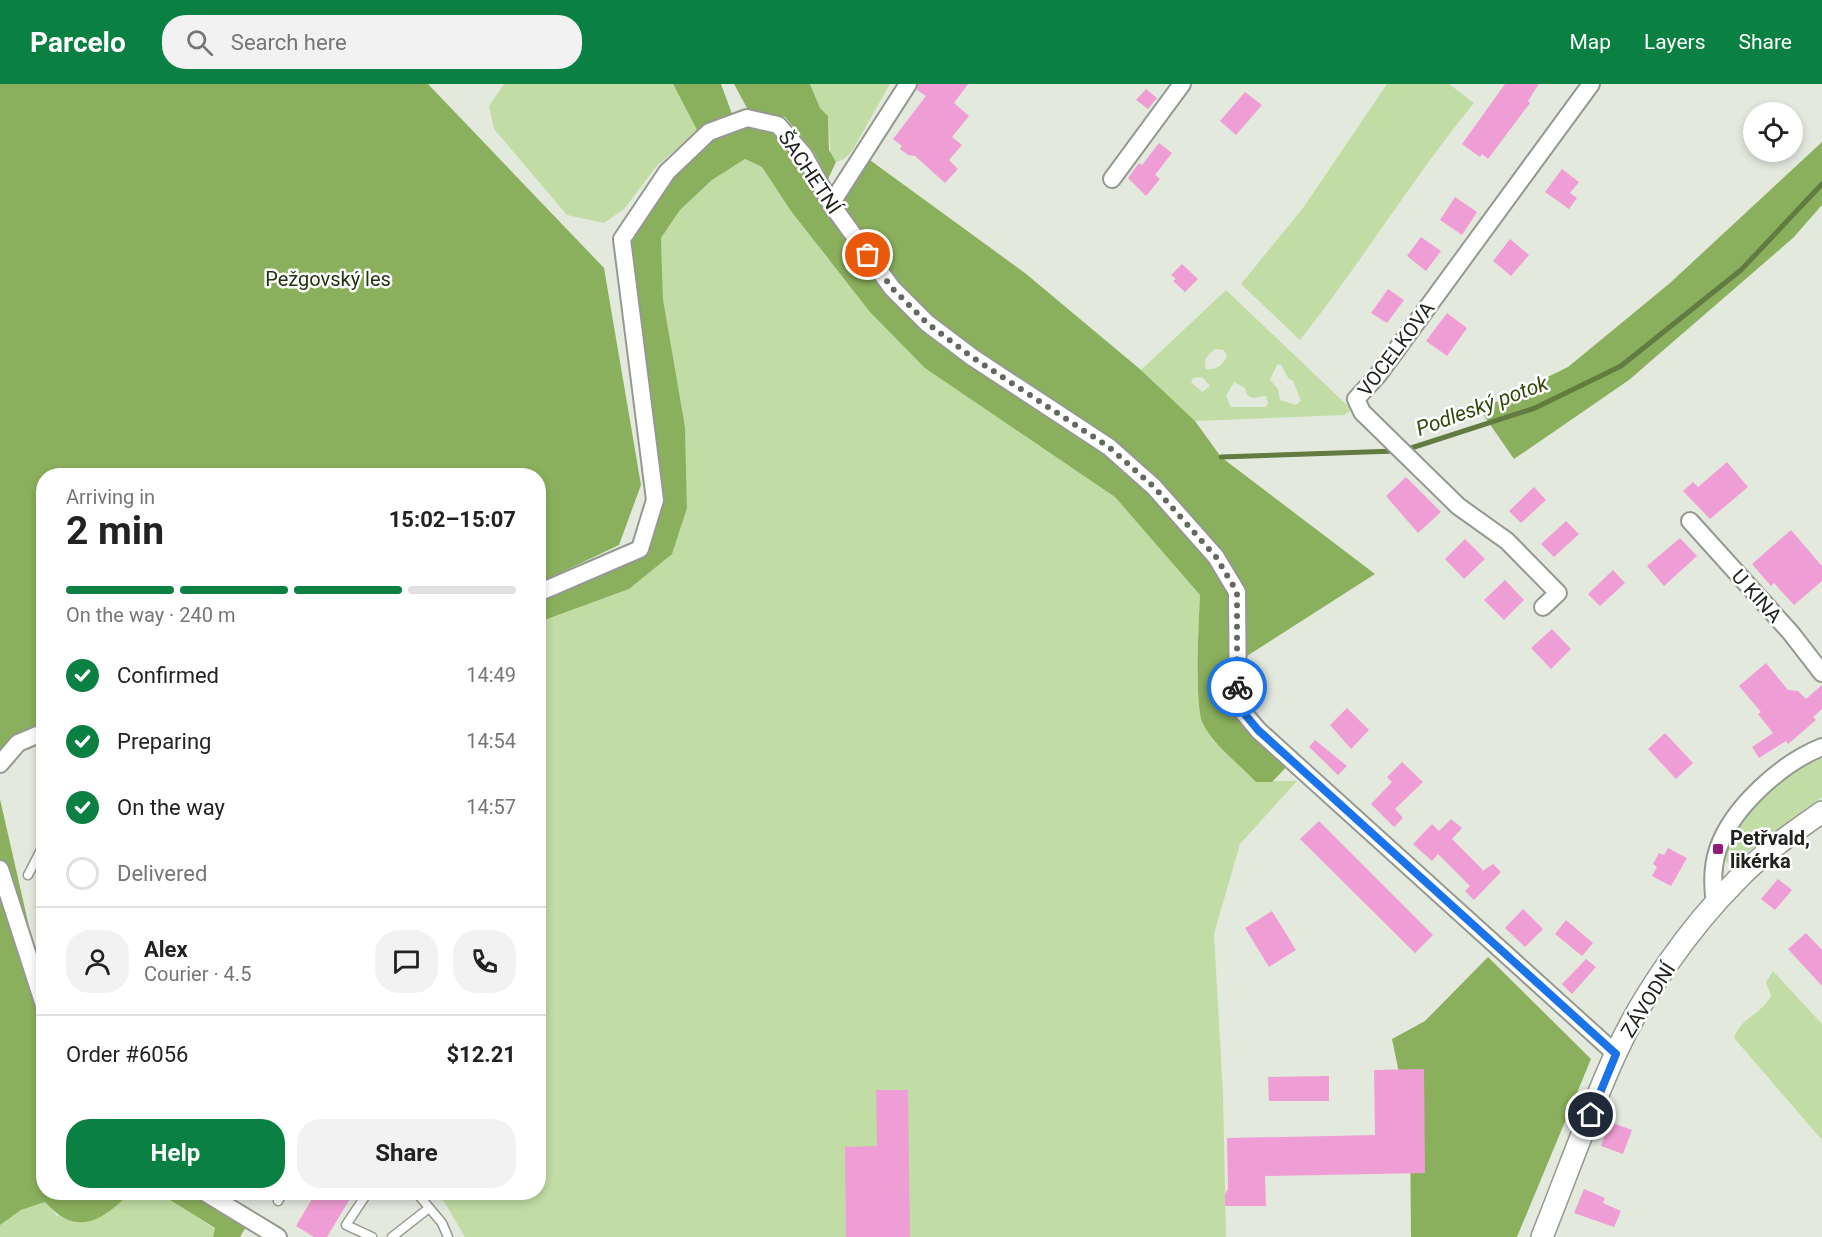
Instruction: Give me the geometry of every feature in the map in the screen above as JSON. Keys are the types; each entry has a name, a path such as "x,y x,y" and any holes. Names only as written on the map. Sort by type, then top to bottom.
{"street":[{"path":"831,204 908,84"},
{"path":"1112,179 1182,84"},
{"name":"VOCELKOVA","path":"1543,607 1558,592 1507,541 1458,506 1362,412 1356,399 1378,375 1591,84"},
{"name":"ŠACHETNÍ","path":"546,590 640,549 656,500 622,239 667,172 709,132 747,118 778,124 804,155 831,204 892,288 927,323 972,357 1109,447 1154,487 1216,557 1237,592 1238,706 1258,730 1616,1054"},
{"name":"U KINA","path":"1690,520 1791,633 1822,673"},
{"path":"0,764 18,743 36,735"},
{"path":"1715,904 1713,872 1718,849 1728,829 1753,796 1776,774 1822,747"},
{"name":"ZÁVODNÍ","path":"1542,1237 1616,1054 1662,976 1715,904 1762,856 1822,812"},
{"path":"0,869 36,980"},
{"path":"217,1200 278,1237"}],"lane":[{"path":"28,875 36,860"},
{"path":"363,1200 346,1225 372,1237"},
{"path":"422,1200 442,1223 448,1237"},
{"path":"392,1237 429,1208"}],"green space":[{"name":"Pežgovský les","path":"0,84 428,84 604,268 641,485 619,545 546,580 546,468 36,468 36,739 6,748 0,767"},
{"path":"504,84 673,84 697,130 656,167 624,209 604,223 567,215 494,129 489,106"},
{"path":"673,84 721,84 732,114 697,130"},
{"path":"734,84 810,84 820,108 828,116 829,150 836,162 828,179 814,152 785,117 748,110"},
{"path":"810,84 890,84 852,151 844,159 836,162 831,157 828,116 820,108"},
{"path":"1387,84 1449,84 1474,103 1429,161 1300,340 1241,284 1303,208"},
{"path":"742,119 778,125 831,204 863,155 1025,273 1141,370 1195,421 1221,457 1375,574 1236,663 1238,706 1292,761 1272,782 1256,782 1220,747 1203,724 1200,715 1198,682 1200,595 1115,497 925,368 870,312 791,211 762,167 745,159 712,180 680,210 661,238 663,299 685,427 687,508 672,554 629,589 546,619 546,590 640,549 655,500 622,239 709,132"},
{"path":"1822,142 1822,205 1793,238 1629,380 1514,459 1480,410 1568,367 1670,283"},
{"path":"745,159 762,167 827,258 1046,447 1115,497 1200,595 1199,700 1200,714 1207,732 1256,781 1297,781 1240,844 1214,934 1223,1094 1226,1237 465,1237 443,1200 546,1200 546,619 629,589 687,508 685,427 663,299 661,238 680,210 712,180"},
{"path":"1226,290 1349,407 1350,411 1344,415 1195,421 1141,370","holes":["1215,349 1224,350 1227,357 1218,367 1206,369 1205,360","1281,364 1288,378 1293,381 1301,401 1296,405 1280,400 1278,389 1270,380 1277,365","1202,377 1210,386 1202,392 1191,382 1193,378","1234,382 1245,388 1247,395 1253,398 1266,396 1268,403 1266,407 1231,407 1226,396"]},
{"path":"1822,756 1822,797 1736,861 1727,863 1724,855 1752,810 1792,774"},
{"path":"0,799 36,957 36,1200 122,1200 109,1212 88,1222 67,1219 56,1213 45,1202 21,1210 0,1225"},
{"path":"1488,957 1591,1059 1517,1237 1411,1237 1410,1126 1392,1039 1425,1021"},
{"path":"1773,971 1822,1024 1822,1140 1734,1038 1741,1025 1767,1003 1771,996 1766,982"},
{"path":"115,1200 171,1200 215,1229 213,1237 0,1237 0,1225 21,1210 45,1202 57,1216"},
{"path":"170,1200 210,1200 247,1225 240,1237 213,1237 215,1228"}],"building":[{"path":"918,84 968,84 954,103 969,116 952,137 962,145 949,160 958,169 945,183 915,156 908,155 900,149 902,146 893,139 926,96 917,90"},
{"path":"1505,84 1539,84 1528,101 1530,103 1488,159 1482,154 1480,157 1462,144"},
{"path":"1146,89 1157,98 1148,109 1136,100"},
{"path":"1245,92 1262,105 1236,135 1220,121"},
{"path":"1159,143 1172,153 1155,175 1160,179 1146,196 1128,178 1139,163 1142,165"},
{"path":"1562,169 1579,182 1570,193 1577,198 1569,209 1545,192"},
{"path":"1455,197 1477,212 1462,235 1440,220"},
{"path":"1421,237 1441,251 1426,271 1407,256"},
{"path":"1510,239 1529,255 1511,276 1493,261"},
{"path":"1182,264 1198,279 1185,292 1173,281 1176,279 1171,275"},
{"path":"1388,289 1404,300 1387,323 1371,313"},
{"path":"1447,313 1467,328 1447,356 1426,341"},
{"path":"1727,462 1748,487 1710,519 1683,491 1693,482 1698,487"},
{"path":"1406,477 1441,512 1418,533 1386,496"},
{"path":"1534,487 1546,500 1521,523 1509,511"},
{"path":"1566,521 1579,534 1554,557 1541,544"},
{"path":"1791,530 1822,566 1822,581 1794,605 1774,583 1771,586 1752,564"},
{"path":"1680,538 1697,556 1664,586 1647,566"},
{"path":"1465,539 1485,559 1464,579 1445,559"},
{"path":"1613,570 1625,583 1600,606 1588,594"},
{"path":"1505,580 1524,600 1504,620 1484,600"},
{"path":"1552,629 1571,649 1551,669 1531,648"},
{"path":"1766,663 1788,690 1798,691 1806,699 1822,685 1822,709 1813,717 1816,720 1788,744 1786,741 1759,758 1752,747 1773,733 1758,714 1761,712 1739,686"},
{"path":"1347,708 1369,730 1351,749 1330,725"},
{"path":"1665,733 1693,763 1676,779 1648,749"},
{"path":"1315,740 1347,766 1338,775 1309,747"},
{"path":"1402,762 1423,782 1395,809 1403,818 1394,827 1371,804 1392,782 1387,777"},
{"path":"1451,819 1462,828 1452,839 1483,870 1481,872 1493,864 1501,872 1474,900 1465,891 1470,886 1438,854 1432,861 1413,844 1432,824 1439,831"},
{"path":"1319,821 1433,935 1415,953 1300,839"},
{"path":"1668,848 1687,858 1671,886 1652,876 1657,867 1653,864 1659,853 1664,855"},
{"path":"1778,879 1792,890 1775,910 1761,899"},
{"path":"1523,909 1543,929 1525,947 1505,928"},
{"path":"1272,911 1296,950 1269,967 1245,928"},
{"path":"1566,920 1593,943 1582,956 1555,934"},
{"path":"1806,933 1822,950 1822,986 1788,949"},
{"path":"1586,959 1596,967 1572,994 1562,984"},
{"path":"1424,1069 1425,1173 1265,1176 1266,1206 1225,1206 1225,1194 1228,1189 1227,1138 1375,1135 1374,1070"},
{"path":"1329,1076 1329,1101 1269,1101 1268,1077"},
{"path":"876,1090 908,1090 910,1237 846,1237 845,1147 877,1146"},
{"path":"1610,1122 1632,1130 1623,1154 1601,1146"},
{"path":"1584,1189 1605,1198 1603,1203 1621,1211 1614,1227 1574,1213"},
{"path":"311,1200 349,1200 327,1237 314,1237 296,1226"}],"waterway":[{"name":"Podleský potok","path":"1405,450 1535,408 1621,366 1741,270 1822,184"},
{"name":"Podleský potok","path":"1221,457 1396,451"}],"way so far":[{"path":"868,255 892,288 927,323 972,357 1109,447 1154,487 1216,557 1237,592 1237,687"}],"place":[{"name":"Petřvald, likérka","path":"1718,849"}],"route":[{"path":"1237,687 1238,706 1258,730 1616,1054 1591,1115"}]}
